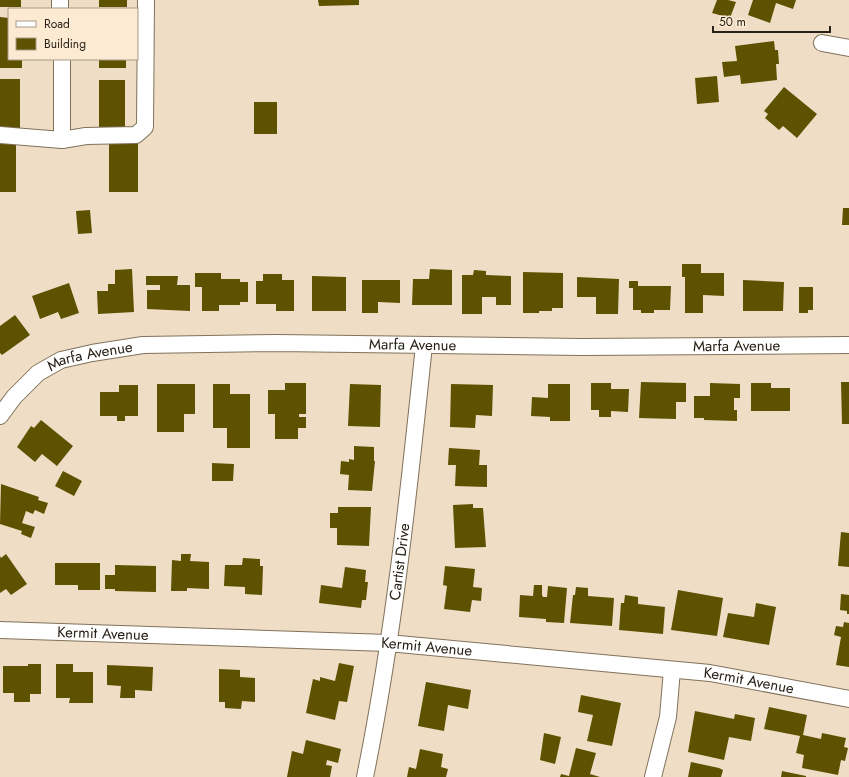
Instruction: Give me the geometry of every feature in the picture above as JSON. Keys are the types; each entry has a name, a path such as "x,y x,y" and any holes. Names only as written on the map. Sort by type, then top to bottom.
{"street":[{"path":"0,135 62,140 86,136 136,135 145,127 146,0"},
{"path":"822,43 849,48"},
{"path":"62,60 62,140"},
{"name":"Marfa Avenue","path":"0,416 14,397 38,373 61,360 92,353 143,345 277,343 581,347 849,345"},
{"name":"Cartist Drive","path":"365,777 380,707 405,529 424,345"},
{"name":"Kermit Avenue","path":"0,630 388,643 710,673 849,700"},
{"path":"653,777 668,717 672,670"}],"building":[{"path":"0,0 21,0 21,7 0,7"},
{"path":"99,0 127,0 127,7 99,7"},
{"path":"318,0 359,0 359,5 319,6"},
{"path":"717,0 736,2 730,18 712,13"},
{"path":"753,0 796,0 793,9 776,3 770,23 748,15"},
{"path":"0,17 8,18 8,60 22,60 22,68 0,68"},
{"path":"774,41 775,50 778,50 779,64 776,64 777,80 741,84 740,75 724,77 722,62 737,61 735,46"},
{"path":"99,60 126,60 126,68 99,68"},
{"path":"717,76 719,102 697,104 695,78"},
{"path":"0,79 20,79 20,128 0,128"},
{"path":"99,80 125,80 125,129 99,129"},
{"path":"784,87 817,114 797,138 783,126 779,130 765,118 768,114 764,111"},
{"path":"254,102 277,102 277,134 254,134"},
{"path":"109,140 138,140 138,192 109,192"},
{"path":"0,142 16,142 16,192 0,192"},
{"path":"843,208 849,208 849,225 842,225"},
{"path":"90,210 92,233 78,234 76,211"},
{"path":"682,264 701,264 701,273 724,273 724,296 703,295 703,313 685,313 685,277 682,277"},
{"path":"132,269 134,312 98,314 97,291 108,291 108,284 115,284 115,270"},
{"path":"430,269 452,270 452,305 412,305 413,279 429,279"},
{"path":"474,270 486,271 486,275 511,276 511,305 496,305 496,297 482,297 482,314 462,314 462,275 473,275"},
{"path":"523,272 563,273 563,308 552,308 552,311 539,311 539,313 523,313"},
{"path":"195,273 221,273 221,279 240,279 240,282 248,282 248,302 240,302 240,305 219,305 219,311 202,311 202,287 195,287"},
{"path":"263,274 282,274 282,280 294,280 294,311 276,311 276,304 256,304 256,281 263,281"},
{"path":"146,276 178,276 177,285 190,285 190,311 147,309 147,290 160,290 160,285 146,285"},
{"path":"312,276 346,277 346,311 312,311"},
{"path":"577,277 619,279 618,314 596,314 596,297 577,297"},
{"path":"362,280 400,280 400,303 378,302 378,313 362,313"},
{"path":"743,280 784,282 783,311 743,311"},
{"path":"629,281 638,281 638,286 671,286 670,310 654,310 654,313 641,313 641,310 633,310 633,288 629,288"},
{"path":"69,283 79,313 61,319 58,312 40,319 32,296"},
{"path":"799,287 813,287 813,310 808,310 808,313 799,313"},
{"path":"15,315 30,335 2,355 0,353 0,326"},
{"path":"641,382 686,383 686,402 676,402 676,419 639,418"},
{"path":"841,382 849,382 849,424 842,424"},
{"path":"285,383 306,383 306,414 299,414 299,417 306,417 306,428 298,428 298,439 275,439 275,414 268,414 268,390 285,390"},
{"path":"591,383 611,383 611,389 629,389 628,412 611,411 611,417 599,417 599,410 591,410"},
{"path":"710,383 740,384 740,398 734,398 734,410 737,410 737,421 704,420 704,418 694,418 694,396 710,396"},
{"path":"751,383 771,383 771,388 790,388 790,411 751,411"},
{"path":"157,384 195,384 195,414 184,414 184,432 157,432"},
{"path":"213,384 230,384 230,394 250,394 250,448 227,448 227,428 213,428"},
{"path":"350,384 381,385 380,427 348,426"},
{"path":"451,384 493,385 492,416 476,415 475,428 450,427"},
{"path":"548,384 570,384 570,421 550,421 550,417 531,416 532,397 548,398"},
{"path":"119,385 138,385 138,416 125,416 125,421 117,421 117,416 100,416 100,392 119,392"},
{"path":"41,420 73,446 57,466 42,454 35,462 17,447 31,426 34,428"},
{"path":"354,446 374,447 375,461 372,491 348,490 349,475 340,474 341,461 349,462 349,459 354,460"},
{"path":"449,448 480,450 479,465 487,465 487,487 455,486 456,465 448,465"},
{"path":"212,463 234,464 233,481 212,481"},
{"path":"63,471 82,481 74,496 55,486"},
{"path":"1,484 39,497 38,500 48,503 44,514 35,510 33,514 26,511 22,523 35,527 31,538 21,534 22,531 0,524"},
{"path":"473,504 473,508 483,508 486,547 455,548 453,505"},
{"path":"338,507 371,507 369,546 337,545 337,528 330,528 330,513 338,513"},
{"path":"841,532 849,533 849,567 838,566"},
{"path":"6,554 27,584 11,595 6,589 0,593 0,556 1,558"},
{"path":"181,554 191,554 190,561 209,562 209,589 187,588 187,591 171,591 172,560 181,561"},
{"path":"243,558 260,559 260,566 263,566 262,595 245,594 245,587 224,586 225,565 242,565"},
{"path":"55,563 100,563 100,590 78,590 78,585 55,585"},
{"path":"115,565 156,566 156,592 115,591 115,589 105,589 105,575 115,575"},
{"path":"445,566 475,569 473,587 482,588 481,601 472,600 470,612 444,609 447,586 443,585"},
{"path":"345,567 366,570 365,582 368,582 366,600 362,600 361,608 319,603 321,585 342,588"},
{"path":"534,585 542,585 543,597 547,597 548,586 567,588 564,623 546,622 546,619 519,617 520,595 533,596"},
{"path":"576,587 588,588 588,596 614,598 612,626 570,623 573,595 575,595"},
{"path":"678,590 723,598 717,636 671,630"},
{"path":"841,594 849,595 849,614 847,614 847,611 840,610"},
{"path":"625,595 638,597 638,604 665,607 663,634 619,630 621,603 624,603"},
{"path":"756,603 776,607 769,645 723,637 728,613 754,617"},
{"path":"844,622 849,623 849,667 836,665 841,637 834,635 836,626 843,627"},
{"path":"339,663 354,666 347,702 339,701 335,720 306,713 313,679 320,681 320,677 335,681"},
{"path":"28,664 41,664 41,694 30,694 30,702 14,702 14,693 3,693 3,666 28,666"},
{"path":"56,664 73,664 73,672 93,672 93,703 69,703 70,698 56,698"},
{"path":"107,665 153,667 152,691 135,690 135,698 120,698 121,686 107,685"},
{"path":"219,669 240,670 240,677 255,678 255,702 242,701 241,709 225,708 225,702 219,702"},
{"path":"426,682 471,690 468,709 448,705 444,731 418,726"},
{"path":"581,695 621,703 612,746 587,741 593,715 578,712"},
{"path":"769,707 807,715 803,735 821,739 822,733 846,738 844,747 848,748 845,761 841,760 838,775 802,768 804,755 796,753 800,736 764,729"},
{"path":"695,711 734,719 735,714 755,718 751,741 729,737 724,760 688,752"},
{"path":"544,733 561,737 555,764 540,760"},
{"path":"306,740 341,749 338,763 327,760 326,765 332,766 330,777 287,777 292,751 303,754"},
{"path":"576,748 596,753 590,774 600,777 560,777 561,774 569,776"},
{"path":"420,749 443,754 441,767 448,769 446,777 407,777 409,767 416,769"},
{"path":"691,762 723,770 721,777 688,777"},
{"path":"782,771 806,776 806,777 781,777"}]}
